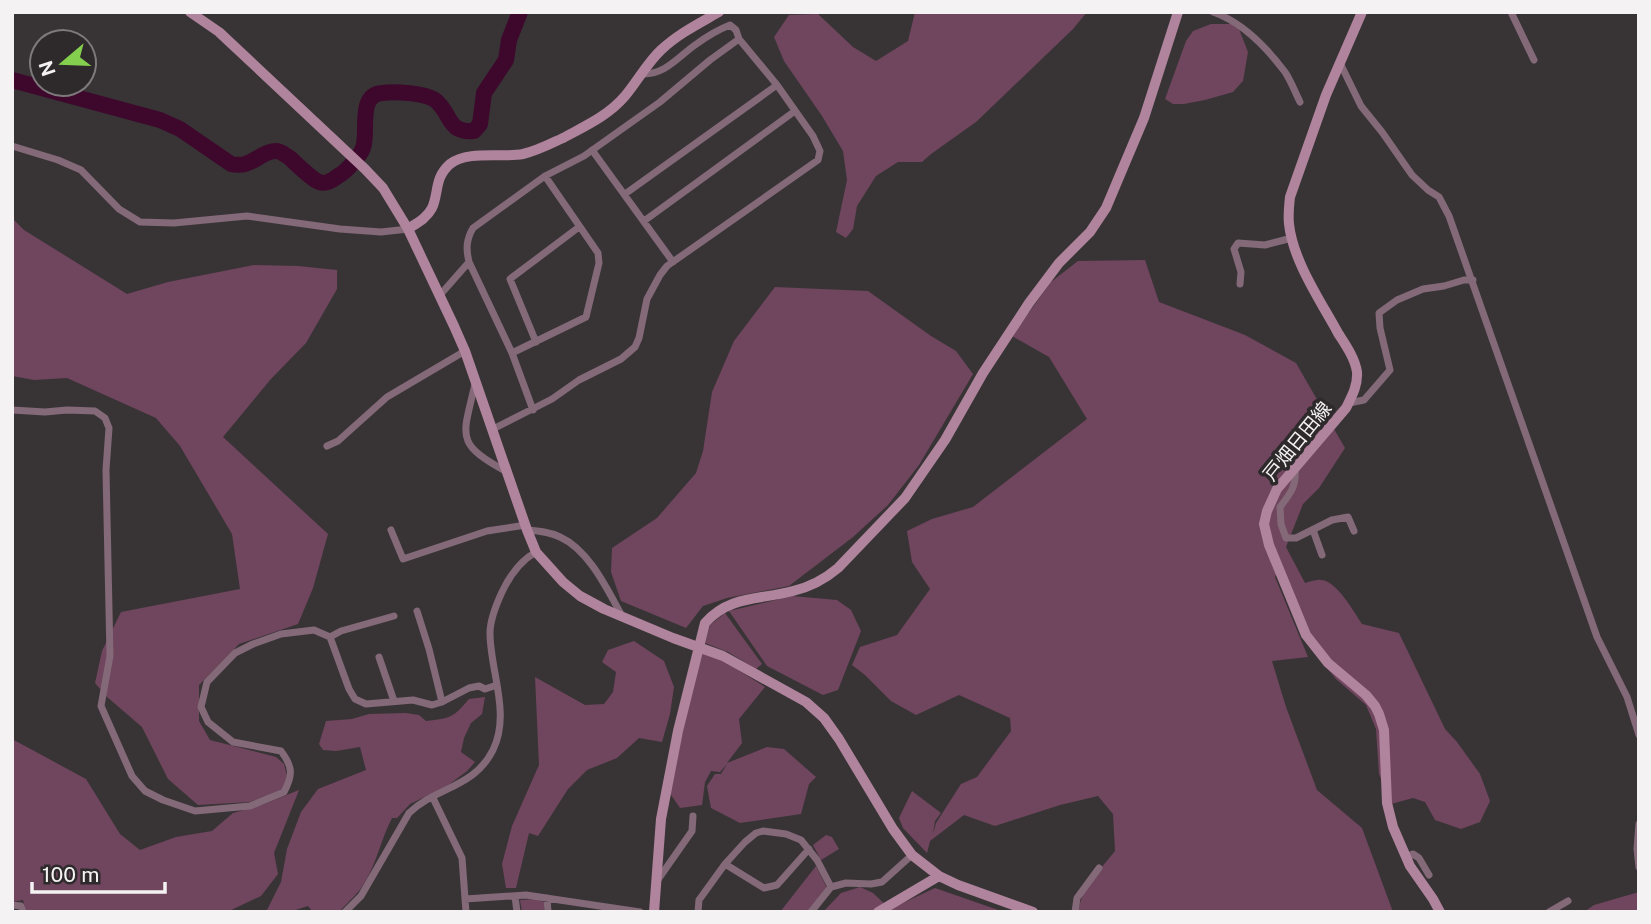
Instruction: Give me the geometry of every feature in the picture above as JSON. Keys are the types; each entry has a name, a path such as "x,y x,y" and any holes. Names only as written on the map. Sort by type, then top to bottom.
{"street":[{"path":"190,12 219,32 383,188 408,229 465,351 536,552 563,582 580,596 673,638 723,656 806,702 824,718 839,739 893,829 912,855 939,876 958,886 1033,912"},
{"path":"12,146 81,170 119,209 140,222 174,223 247,216 340,229 381,232 408,229 425,218 433,207 436,190 450,164 473,156 521,154 552,144 593,122 624,97 658,53 675,38 719,12"},
{"path":"654,912 661,819 669,772 705,623 715,612 733,603 793,591 826,578 905,498 945,440 983,373 1028,303 1059,263 1090,232 1106,208 1144,118 1178,12"},
{"path":"1213,12 1228,17 1250,34 1285,72 1300,102"},
{"name":"戸畑日田線","path":"1362,12 1326,95 1290,197 1289,212 1292,238 1305,273 1355,365 1356,384 1349,403 1277,489 1264,524 1269,545 1306,635 1328,663 1375,705 1384,730 1384,779 1394,827 1415,874 1440,912"},
{"path":"1511,12 1534,60"},
{"path":"493,429 533,410 579,380 621,359 635,347 647,299 660,275 673,262 818,160 818,144 777,85 739,38 736,30 730,26 719,29 661,71 642,74"},
{"path":"533,410 512,353 469,262 466,248 469,235 473,229 545,176 592,150 660,102 739,38"},
{"path":"1340,64 1362,106 1412,175 1439,197 1449,216 1597,637 1627,697 1639,735"},
{"path":"625,194 777,85"},
{"path":"644,221 794,111"},
{"path":"592,150 673,262"},
{"path":"512,353 586,317 599,263 598,253 545,176"},
{"path":"537,342 510,279 579,227"},
{"path":"1240,284 1241,272 1234,249 1238,243 1265,245 1292,238"},
{"path":"440,295 469,262"},
{"path":"1349,403 1364,400 1390,370 1379,313 1397,300 1423,289 1473,280"},
{"path":"327,446 338,441 387,397 465,351"},
{"path":"475,380 465,425 467,440 472,450 508,473"},
{"path":"12,410 95,411 105,418 109,428 106,479 110,656 101,706 132,776 145,791 195,811 250,806 284,792 291,778 289,762 281,751 233,742 208,722 201,707 207,682 235,653 281,634 314,630 330,637 349,689 355,699 366,704 412,700 432,705 469,688 479,686 485,689 497,685"},
{"path":"1295,469 1294,489 1280,507 1281,524 1286,538 1296,538 1332,520 1348,517 1354,531"},
{"path":"391,530 403,559 487,531 526,527 550,533 573,545 590,562 622,616"},
{"path":"1313,530 1322,555"},
{"path":"345,912 361,896 409,813 418,804 454,788 475,774 495,746 501,723 490,631 495,608 506,583 521,562 536,552"},
{"path":"417,611 442,702"},
{"path":"330,637 341,631 394,616"},
{"path":"379,657 394,701"},
{"path":"433,798 462,858 466,912"},
{"path":"655,882 692,831 693,816"},
{"path":"1639,824 1639,867"},
{"path":"698,912 699,900 725,864 745,842 762,831 786,834 801,840 817,860 831,887"},
{"path":"725,864 764,887 770,887 777,885 809,849"},
{"path":"1406,857 1413,854 1419,858 1429,875"},
{"path":"811,912 831,887 846,883 882,882 912,855"},
{"path":"1075,912 1077,898 1099,868"},
{"path":"878,912 939,876"},
{"path":"465,899 526,895 599,909 640,912"},
{"path":"515,896 517,912"},
{"path":"547,898 548,912"},
{"path":"1549,912 1568,901"},
{"path":"12,905 21,906 23,912"}],"shaded area":[{"path":"915,12 1087,12 1073,29 976,122 922,162 898,162 876,176 857,206 853,229 846,238 836,232 847,180 843,151 784,61 774,37 789,15 818,14 853,47 876,61 908,41"},
{"path":"1211,24 1237,24 1248,52 1243,81 1233,92 1205,100 1173,104 1165,99 1186,41 1193,31"},
{"path":"12,218 24,230 127,294 168,282 254,265 337,270 337,289 306,343 270,380 223,437 328,534 313,588 298,624 239,644 199,685 199,721 210,740 276,757 284,764 287,776 283,789 250,802 198,805 168,779 142,727 95,683 102,651 121,612 240,589 232,534 180,446 156,418 67,378 34,380 12,376"},
{"path":"1145,260 1159,302 1245,335 1296,363 1345,448 1319,488 1303,504 1286,547 1305,583 1327,581 1344,598 1362,624 1399,633 1445,729 1480,774 1490,801 1480,822 1461,829 1435,820 1425,802 1413,798 1391,804 1379,774 1376,729 1366,705 1336,679 1308,645 1277,572 1275,577 1308,657 1272,661 1286,707 1317,790 1362,828 1393,912 1078,912 1088,887 1115,851 1113,814 1098,796 995,826 964,815 930,841 927,853 903,828 899,818 912,791 941,813 935,821 933,834 936,823 961,784 977,777 1011,731 1010,718 959,695 916,715 891,701 852,665 860,647 897,635 930,589 912,562 907,531 932,519 973,507 1087,419 1049,357 1012,336 1051,282 1078,261"},
{"path":"775,287 868,291 956,351 973,374 919,465 888,505 853,537 789,586 727,598 703,606 686,628 621,601 611,572 612,548 657,518 696,473 703,451 712,392 734,341"},
{"path":"792,596 837,600 851,610 861,631 838,690 823,695 767,666 729,611"},
{"path":"725,613 762,664 756,669 728,652 705,643 710,625"},
{"path":"634,641 664,661 674,687 662,742 639,738 617,758 587,770 568,789 538,836 529,833 516,888 506,888 502,864 512,826 539,765 535,677 585,705 604,704 613,692 616,672 602,662 608,650"},
{"path":"701,652 724,661 765,687 739,719 742,743 727,763 767,747 784,749 816,777 809,784 801,814 740,823 711,808 707,786 715,774 721,774 727,764 720,772 711,771 705,782 702,805 680,808 669,792"},
{"path":"485,697 482,714 471,723 461,752 475,762 447,786 410,804 397,818 392,818 365,882 339,912 313,912 308,906 289,912 266,912 281,882 287,849 301,812 318,789 366,770 360,747 323,750 319,744 326,721 352,719 369,714 406,713 419,715 426,721 434,720 451,716 469,699"},
{"path":"12,739 86,779 120,834 140,850 176,837 212,831 233,813 299,790 274,853 278,874 261,896 227,912 26,912 23,900 12,902"},
{"path":"826,835 832,837 839,849 821,860 813,845"},
{"path":"816,866 827,888 809,912 780,912"},
{"path":"860,887 873,893 890,909 935,888 1004,912 823,912 841,893"},
{"path":"1639,892 1639,912 1584,912 1594,905"},
{"path":"536,899 544,902 544,912 522,912 520,900"}],"waterway":[{"path":"12,80 160,120 180,129 231,164 245,164 270,152 280,152 313,178 324,183 345,171 363,148 365,115 369,100 374,95 402,92 430,98 440,105 458,129 474,131 480,124 484,93 506,60 509,40 520,12"}]}
